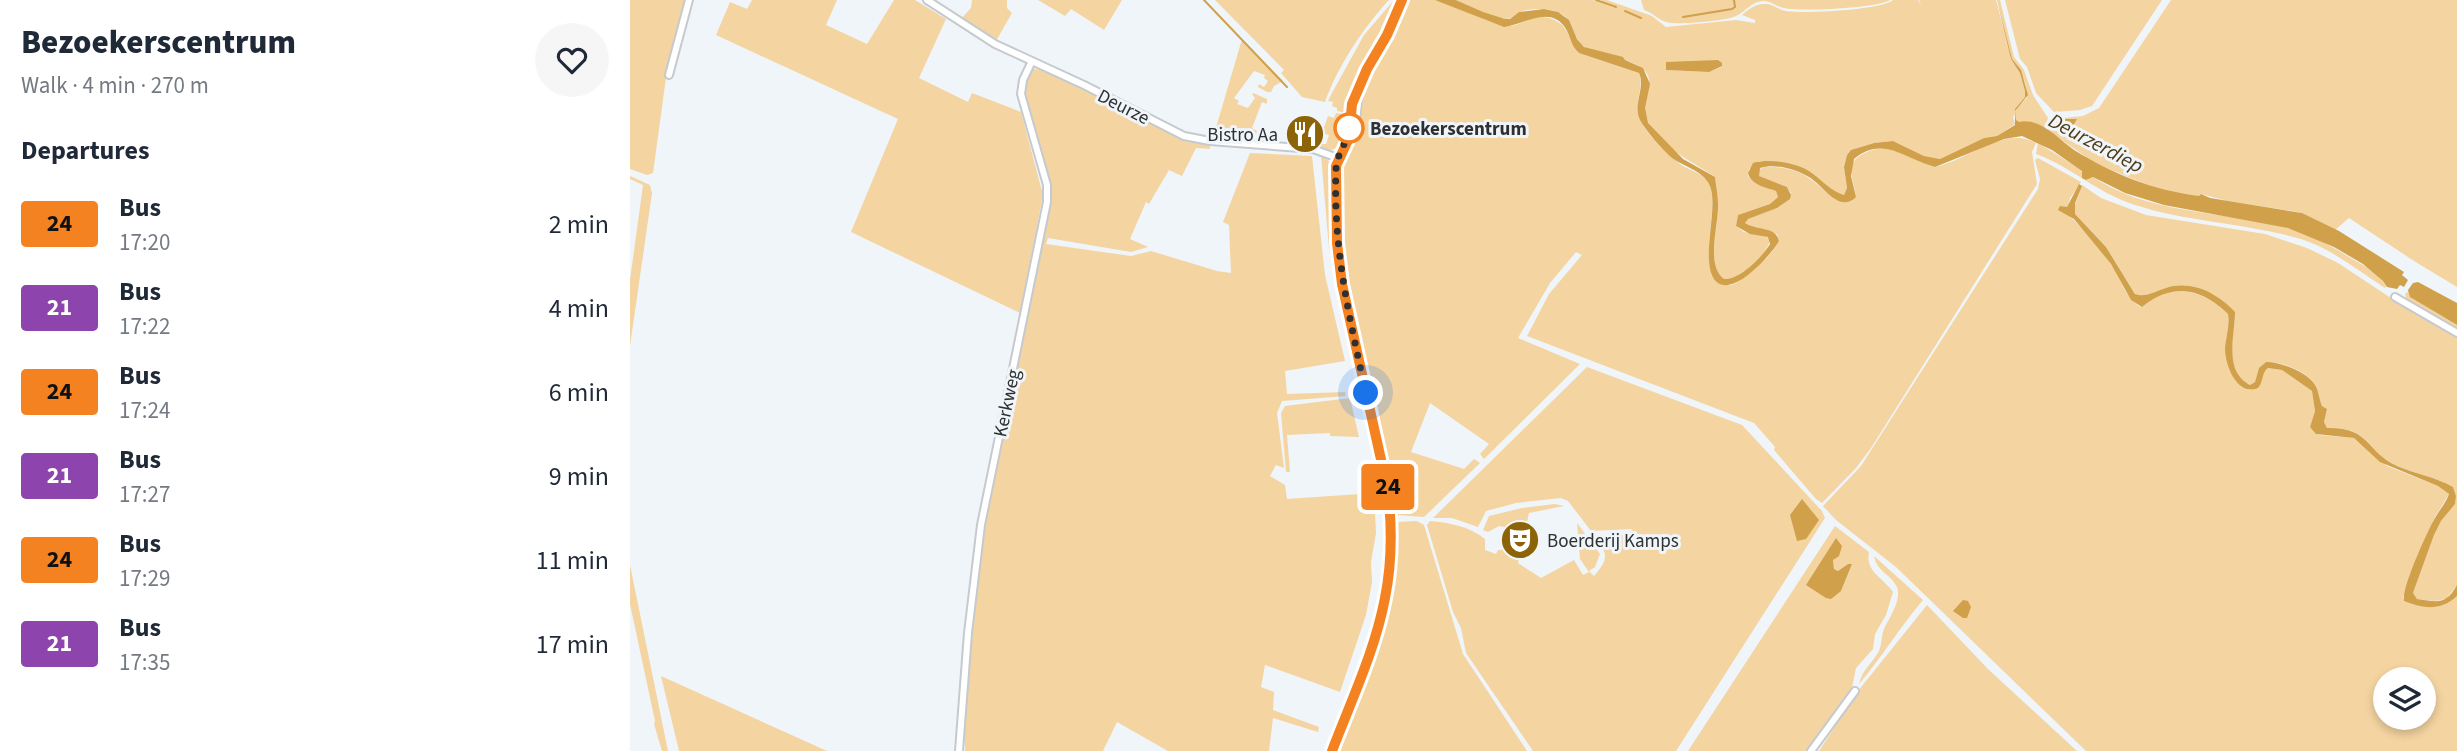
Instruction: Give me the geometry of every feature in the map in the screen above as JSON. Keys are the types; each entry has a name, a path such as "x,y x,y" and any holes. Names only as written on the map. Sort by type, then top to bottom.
{"main road":[{"path":"1332,751 1369,653 1385,599 1391,518 1388,491 1342,284 1337,243 1338,158 1349,138 1350,114 1358,90 1402,0"}],"street":[{"path":"669,75 689,0"},
{"name":"Deurze","path":"927,0 995,44 1184,136 1210,141 1313,149 1338,158"},
{"name":"Kerkweg","path":"959,751 968,633 981,525 1047,202 1047,186 1021,94 1023,80 1032,61"},
{"path":"2395,297 2457,333"},
{"path":"1811,751 1855,691"}],"shaded area":[{"path":"630,0 686,0 668,63 653,173 647,175 630,169"},
{"path":"752,0 837,0 826,25 867,44 894,0 915,0 946,19 919,78 968,102 972,93 1021,112 1043,195 1020,313 851,232 898,119 716,35 730,2 747,9"},
{"path":"972,0 1007,0 1007,8 1012,13 996,41 962,18 971,8"},
{"path":"1038,0 1122,0 1104,30 1071,9 1065,16"},
{"path":"1215,0 1389,0 1352,48 1325,102 1302,97 1281,73 1284,70"},
{"path":"1394,0 1398,0 1364,69 1348,113 1337,111 1337,108 1332,106 1333,102 1328,101 1332,93 1364,35"},
{"path":"1407,0 1444,2 1506,26 1536,18 1550,18 1562,25 1579,53 1639,73 1641,85 1637,108 1640,120 1653,139 1672,157 1701,175 1709,184 1712,194 1710,267 1715,277 1723,284 1738,282 1766,258 1779,241 1777,234 1754,229 1745,223 1747,219 1777,208 1790,198 1791,193 1787,187 1758,176 1758,170 1762,168 1775,167 1802,174 1836,200 1856,197 1852,165 1867,152 1876,149 1893,150 1935,167 2011,138 2036,143 2032,152 2037,184 1871,448 1856,468 1822,503 1774,450 1775,447 1754,423 1527,336 1549,294 1582,255 1576,252 1550,283 1518,338 1580,364 1484,459 1480,454 1489,444 1430,403 1411,452 1464,469 1474,459 1480,463 1424,517 1396,515 1371,377 1366,377 1343,271 1339,235 1339,166 1353,142 1360,117 1362,88"},
{"path":"1435,0 1456,0 1505,19 1510,19 1519,12 1544,9 1558,12 1569,20 1577,39 1584,47 1623,57 1643,68 1650,84 1645,108 1648,123 1683,159 1715,177 1718,212 1714,254 1718,273 1724,279 1743,272 1770,244 1768,237 1750,234 1736,226 1738,215 1770,204 1778,197 1776,191 1752,180 1748,173 1753,163 1775,161 1792,164 1812,173 1844,195 1847,188 1844,167 1851,150 1893,141 1924,156 1940,159 1984,138 1997,136 2015,125 2015,111 2016,120 2019,122 2027,121 2041,126 2089,159 2134,180 2165,190 2302,213 2339,231 2404,272 2402,275 2408,280 2404,287 2387,287 2363,264 2334,247 2288,228 2164,205 2125,193 2093,177 2086,180 2082,178 2082,171 2052,150 2022,136 2004,139 1935,167 1894,151 1875,149 1865,152 1854,159 1851,176 1856,197 1843,202 1798,172 1779,167 1760,168 1759,176 1787,187 1790,199 1777,208 1748,219 1745,223 1774,233 1779,241 1750,274 1730,285 1721,285 1714,279 1710,269 1712,193 1709,184 1697,172 1671,157 1654,140 1640,120 1637,108 1641,85 1639,73 1579,53 1566,29 1553,18 1537,18 1504,27"},
{"path":"1456,0 1593,0 1617,9 1600,0 1607,0 1652,16 1666,27 1736,20 1755,23 1755,20 1742,15 1763,4 1786,11 1808,12 1859,9 1893,0 1918,0 1921,6 1919,0 1996,0 2005,36 1997,0 2000,0 2014,57 2024,70 2033,95 2048,118 2045,128 2028,121 2019,123 2015,114 2015,124 1997,136 1984,138 1940,159 1924,156 1893,141 1851,150 1844,167 1847,188 1844,195 1799,166 1759,161 1749,169 1748,176 1755,183 1776,191 1778,197 1770,204 1738,215 1736,226 1744,232 1770,239 1764,252 1752,265 1738,275 1724,279 1718,273 1714,254 1718,212 1715,177 1669,147 1647,122 1644,103 1649,80 1646,73 1623,57 1587,49 1579,41 1568,20 1557,12 1529,10 1506,19","holes":["1717,60 1721,67 1708,72 1666,70 1667,65","2021,75 2027,98 2016,108 2025,97"]},
{"path":"1641,0 1890,0 1856,7 1805,10 1784,8 1764,1 1755,3 1731,18 1668,23 1644,10"},
{"path":"1997,0 2012,59 2021,70 2028,95 2015,111 2025,97 2025,91 2020,73 2011,59"},
{"path":"2005,0 2162,0 2092,106 2054,112 2036,93 2027,67 2020,59"},
{"path":"2171,0 2457,0 2457,287 2349,218 2335,230 2302,213 2201,194 2199,196 2169,192 2095,163 2047,130 2052,119 2083,116 2099,108"},
{"path":"1242,39 1283,81 1274,86 1271,92 1267,92 1258,87 1259,84 1264,87 1268,81 1264,78 1265,75 1254,71 1234,98 1239,101 1237,104 1248,108 1255,98 1253,93 1267,99 1267,104 1262,102 1252,128 1257,131 1253,140 1213,138"},
{"path":"1718,60 1722,66 1709,72 1666,70 1666,62"},
{"path":"1034,69 1048,71 1177,136 1205,142 1210,146 1210,149 1196,148 1182,176 1169,170 1149,204 1146,202 1130,239 1148,247 1131,252 1048,238 1046,244 1131,256 1151,251 1231,273 1229,225 1223,222 1250,153 1312,156 1325,275 1345,361 1285,371 1287,394 1345,392 1346,396 1282,401 1277,413 1284,468 1276,465 1270,476 1285,485 1287,499 1374,493 1376,533 1366,615 1340,692 1265,665 1261,687 1274,692 1273,710 1319,727 1318,732 1273,718 1269,751 1168,751 1117,722 1103,751 965,751 965,742 962,742 969,647 983,528 1049,200 1023,96 1026,78"},
{"path":"1336,113 1347,115 1346,133 1340,147 1328,151 1321,148 1321,144 1326,144 1329,135 1322,133 1328,116 1334,118"},
{"path":"2059,119 2077,119 2069,133 2056,124"},
{"path":"2038,143 2080,169 2086,180 2093,177 2137,198 2301,232 2363,265 2386,286 2385,288 2332,253 2297,238 2155,211 2121,200 2036,154"},
{"path":"1321,155 1332,167 1334,248 1329,249"},
{"path":"2038,158 2081,182 2070,198 2066,213 2110,263 2135,303 2141,307 2150,300 2171,292 2192,292 2211,300 2228,314 2226,354 2230,370 2238,384 2250,390 2258,388 2268,368 2282,370 2312,391 2315,411 2310,427 2319,435 2354,438 2387,466 2438,486 2449,494 2435,517 2403,597 2404,601 2411,604 2432,607 2445,604 2457,596 2457,751 2086,751 1896,567 1836,520 1823,506 1861,466 2038,189 2040,179 2035,160"},
{"path":"630,176 650,185 652,193 630,346 630,280 643,185 630,179"},
{"path":"2079,184 2082,186 2075,203 2075,214 2106,247 2135,294 2147,295 2166,288 2185,286 2212,294 2235,312 2233,362 2242,379 2250,385 2255,382 2259,368 2266,362 2278,363 2300,372 2315,385 2322,406 2327,409 2324,422 2327,428 2352,431 2397,466 2453,487 2455,504 2434,535 2413,593 2417,599 2441,601 2449,596 2457,585 2457,596 2445,604 2432,607 2404,601 2406,585 2415,560 2449,494 2438,486 2380,462 2354,438 2316,434 2310,427 2315,411 2312,391 2282,370 2268,368 2258,388 2251,390 2238,384 2230,370 2225,348 2228,314 2208,298 2186,291 2176,291 2153,299 2142,307 2131,300 2111,264 2074,219 2058,210 2060,206 2067,207"},
{"path":"2082,185 2101,198 2146,215 2265,234 2307,248 2338,263 2397,302 2457,335 2457,585 2446,599 2417,599 2413,593 2434,535 2455,504 2453,487 2397,466 2352,431 2327,428 2324,422 2327,409 2322,406 2316,386 2299,371 2278,363 2266,362 2259,369 2255,382 2250,385 2241,379 2233,362 2232,352 2235,312 2211,294 2183,286 2136,295 2106,247 2075,214 2075,204"},
{"path":"2418,282 2457,303 2457,325 2410,297 2408,290 2413,283"},
{"path":"2409,291 2412,298 2457,325 2457,331 2407,301 2405,294"},
{"path":"1587,367 1742,425 1822,511 1825,518 1676,751 1533,751 1466,653 1461,628 1453,612 1427,525 1430,521 1466,528 1485,539 1485,550 1496,554 1498,550 1518,550 1522,547 1518,563 1541,578 1574,560 1583,575 1589,572 1580,559 1577,523 1600,554 1595,567 1589,571 1594,576 1605,556 1595,536 1627,535 1633,529 1591,531 1568,501 1561,498 1516,503 1486,511 1478,527 1452,518 1433,518"},
{"path":"1350,398 1359,437 1330,436 1330,433 1287,435 1290,472 1286,472 1281,413 1285,406"},
{"path":"1802,499 1819,520 1806,539 1797,541 1790,515"},
{"path":"1555,504 1564,506 1529,513 1525,531 1499,526 1488,532 1483,530 1489,516"},
{"path":"1417,521 1424,525 1463,654 1527,751 1337,751 1374,653 1386,612 1394,575 1396,522"},
{"path":"1835,526 1869,552 1868,559 1872,569 1893,592 1886,615 1875,634 1873,649 1856,668 1851,693 1808,751 1688,751","holes":["1842,546 1833,560 1834,569 1838,571 1852,564 1841,591 1806,585"]},
{"path":"1836,538 1842,546 1839,556 1833,560 1834,569 1838,571 1852,564 1841,591 1831,599 1806,585"},
{"path":"1874,556 1923,600 1859,684 1879,651 1883,632 1898,598 1897,587 1878,566"},
{"path":"630,565 668,751 662,751 654,724 630,604"},
{"path":"1963,600 1968,601 1971,607 1967,618 1953,611"},
{"path":"1927,605 1988,669 2077,751 1819,751 1858,691"},
{"path":"661,676 827,751 679,751"}],"waterway":[{"path":"1204,0 1287,87"},
{"path":"1596,0 1616,7"},
{"path":"1683,17 1732,9 1735,7 1734,0"},
{"path":"1625,11 1641,18"}],"bus line":[{"name":"24","path":"1332,751 1369,653 1385,599 1391,518 1388,491 1342,284 1337,243 1336,166 1349,138 1352,104 1361,80 1387,35 1402,0"}],"place":[{"name":"Bezoekerscentrum","path":"1349,128"},
{"name":"Bistro Aa","path":"1305,134"},
{"name":"Boerderij Kamps","path":"1520,540"}],"route":[{"path":"1349,128 1349,124 1349,138 1336,166 1337,243 1342,284 1366,393"}],"water label":[{"name":"Deurzerdiep","path":"2096,143"}]}
